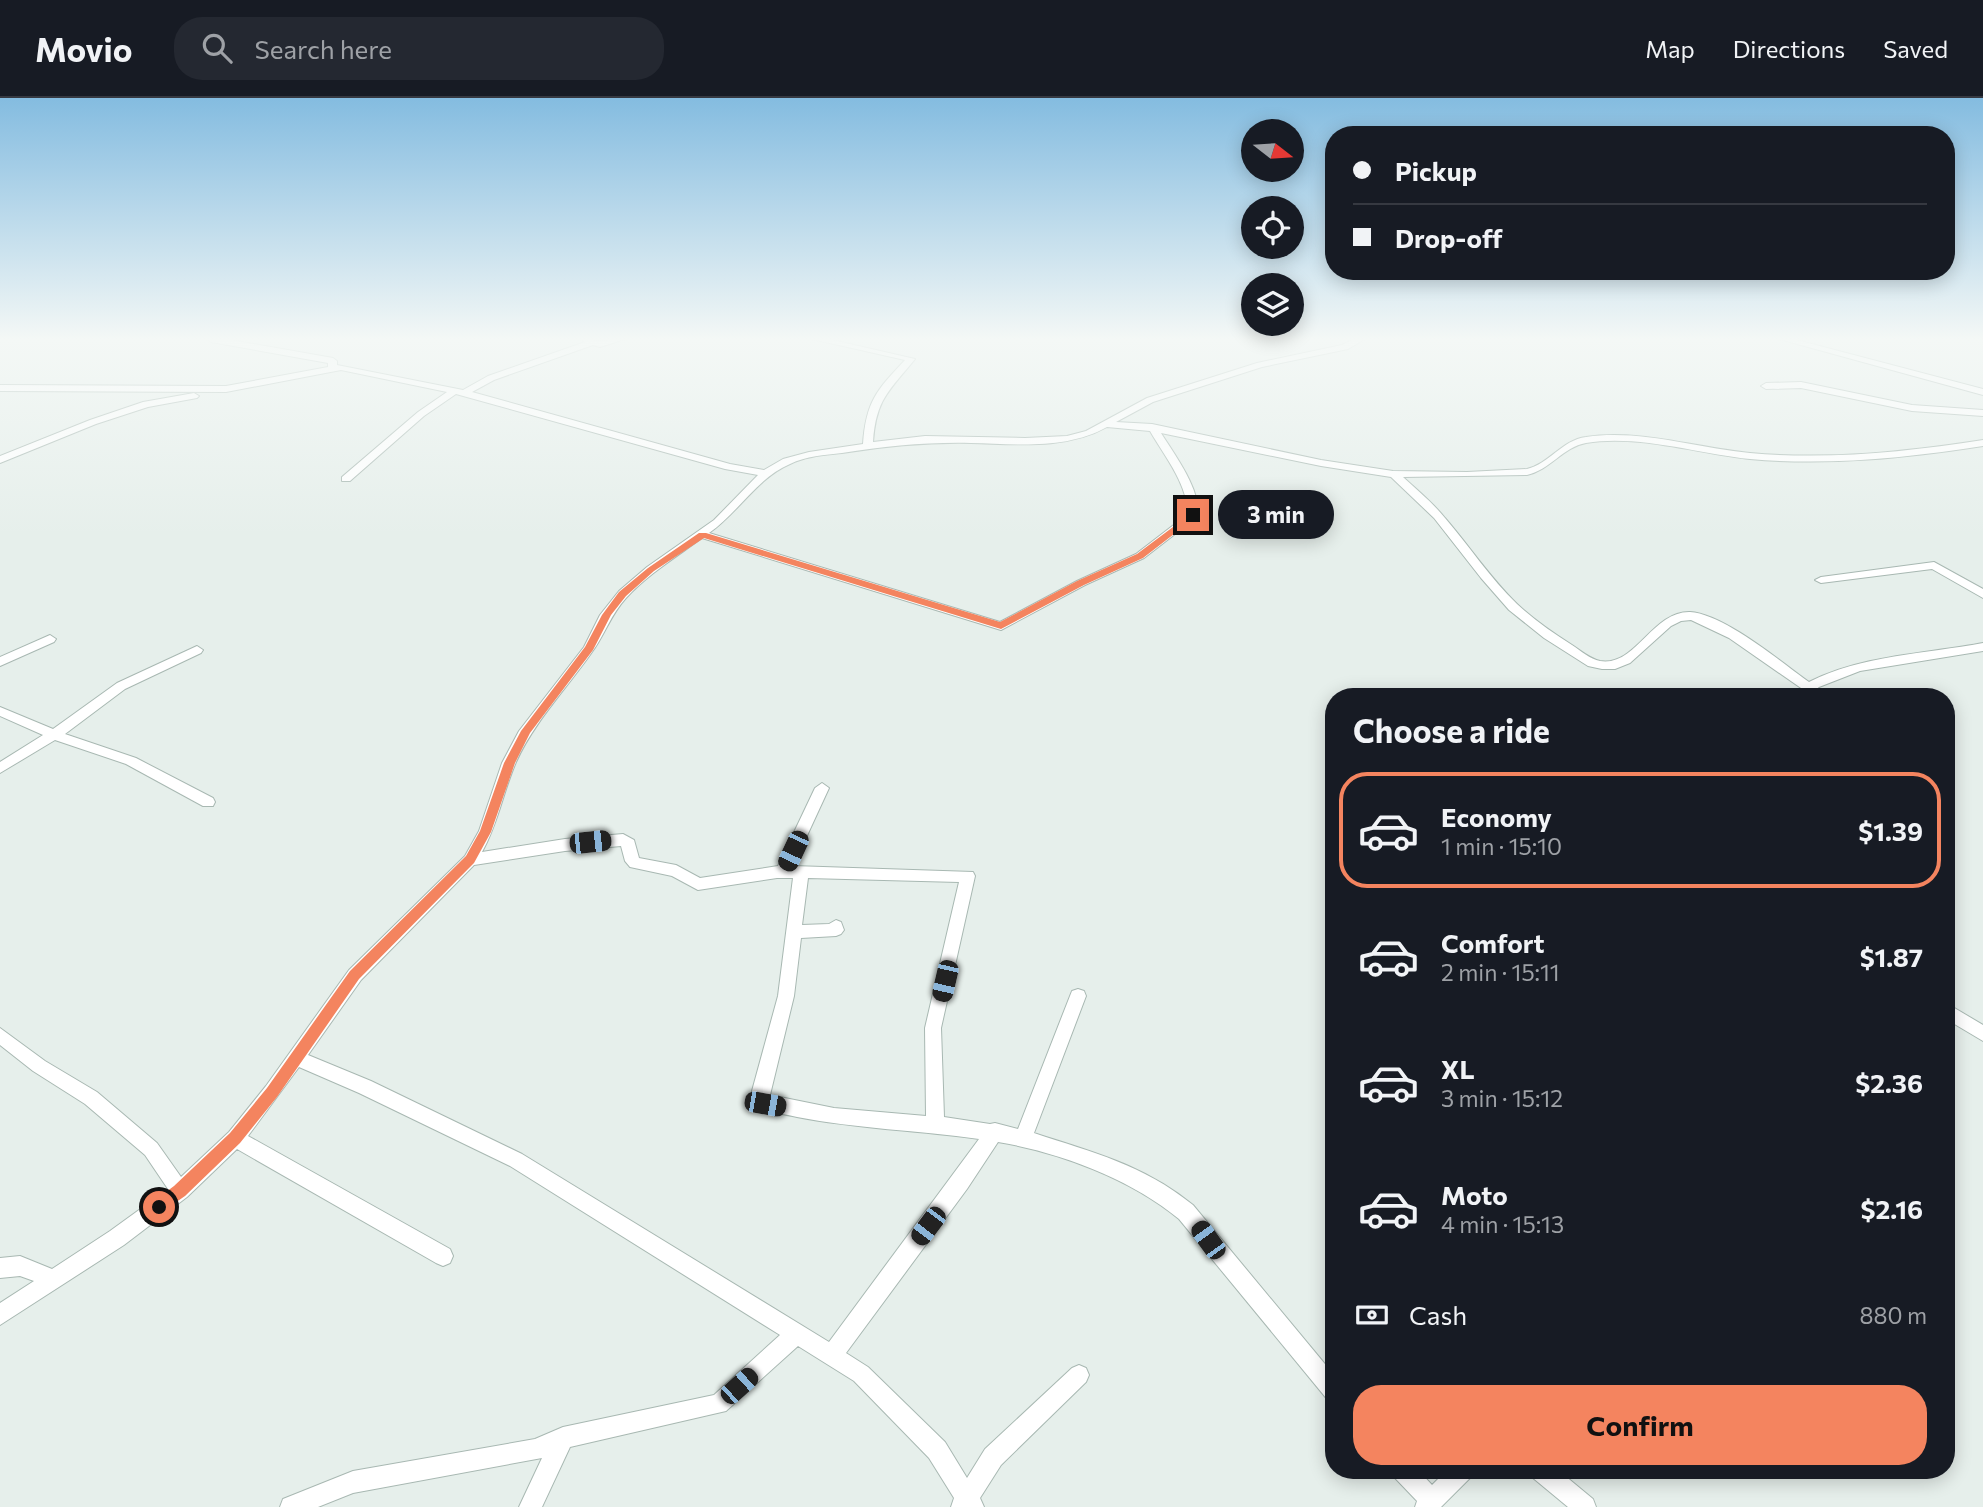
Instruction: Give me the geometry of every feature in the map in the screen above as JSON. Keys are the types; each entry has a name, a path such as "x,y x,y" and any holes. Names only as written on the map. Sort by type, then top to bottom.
{"street":[{"path":"0,460 93,422 144,405"},
{"path":"346,479 421,414 437,405"},
{"path":"505,405 729,467 766,473"},
{"path":"868,446 870,417 876,405"},
{"path":"0,1315 55,1280 180,1191 235,1138 361,968 470,860 486,832 509,763 526,731 589,648 606,615 623,594 651,569 703,535 766,473 787,461 813,454 868,446 961,438 1046,441 1089,433 1141,405"},
{"path":"1896,405 1983,413"},
{"path":"1107,424 1152,427 1298,459 1394,474 1514,474 1534,471 1571,442 1592,439 1628,439 1749,456 1812,459 1926,452 1983,443"},
{"path":"703,535 1001,626 1081,583 1140,556 1193,515 1194,506 1182,479 1152,427"},
{"path":"1394,474 1441,520 1510,607 1534,627 1590,662 1605,666 1621,663 1676,616 1690,616 1704,619 1727,632 1798,688"},
{"path":"1821,580 1934,565 1983,594"},
{"path":"0,662 50,639"},
{"path":"1809,688 1824,677 1880,664 1983,647"},
{"path":"0,768 54,735 121,686 197,650"},
{"path":"0,711 54,735 131,761 208,802"},
{"path":"783,873 822,788"},
{"path":"470,860 565,845 623,840 629,844 632,861 635,863 676,871 698,884 802,872 968,876 933,1028 935,1124"},
{"path":"802,872 786,996 761,1091 761,1101 834,1116 995,1131 1125,1172 1164,1194 1186,1212 1325,1381"},
{"path":"794,932 836,930 836,926"},
{"path":"1023,1138 1078,996"},
{"path":"1955,1016 1983,1034"},
{"path":"0,1035 39,1066 91,1098 151,1149 180,1191"},
{"path":"296,1058 366,1087 516,1160 861,1374 937,1450 967,1504"},
{"path":"832,1356 960,1183 995,1131"},
{"path":"235,1138 443,1256"},
{"path":"0,1268 20,1266 55,1280"},
{"path":"290,1507 353,1482 535,1450 563,1438 719,1404 797,1333"},
{"path":"967,1504 993,1457 1079,1375"},
{"path":"530,1507 563,1438"},
{"path":"1410,1479 1429,1504 1453,1479"},
{"path":"1552,1479 1585,1507"}],"route":[{"path":"159,1207 180,1191 235,1138 272,1092 355,975 385,942 470,860 486,832 509,763 526,731 589,648 606,615 623,594 651,569 703,535 1001,626 1081,583 1140,556 1189,521 1193,515"}]}
